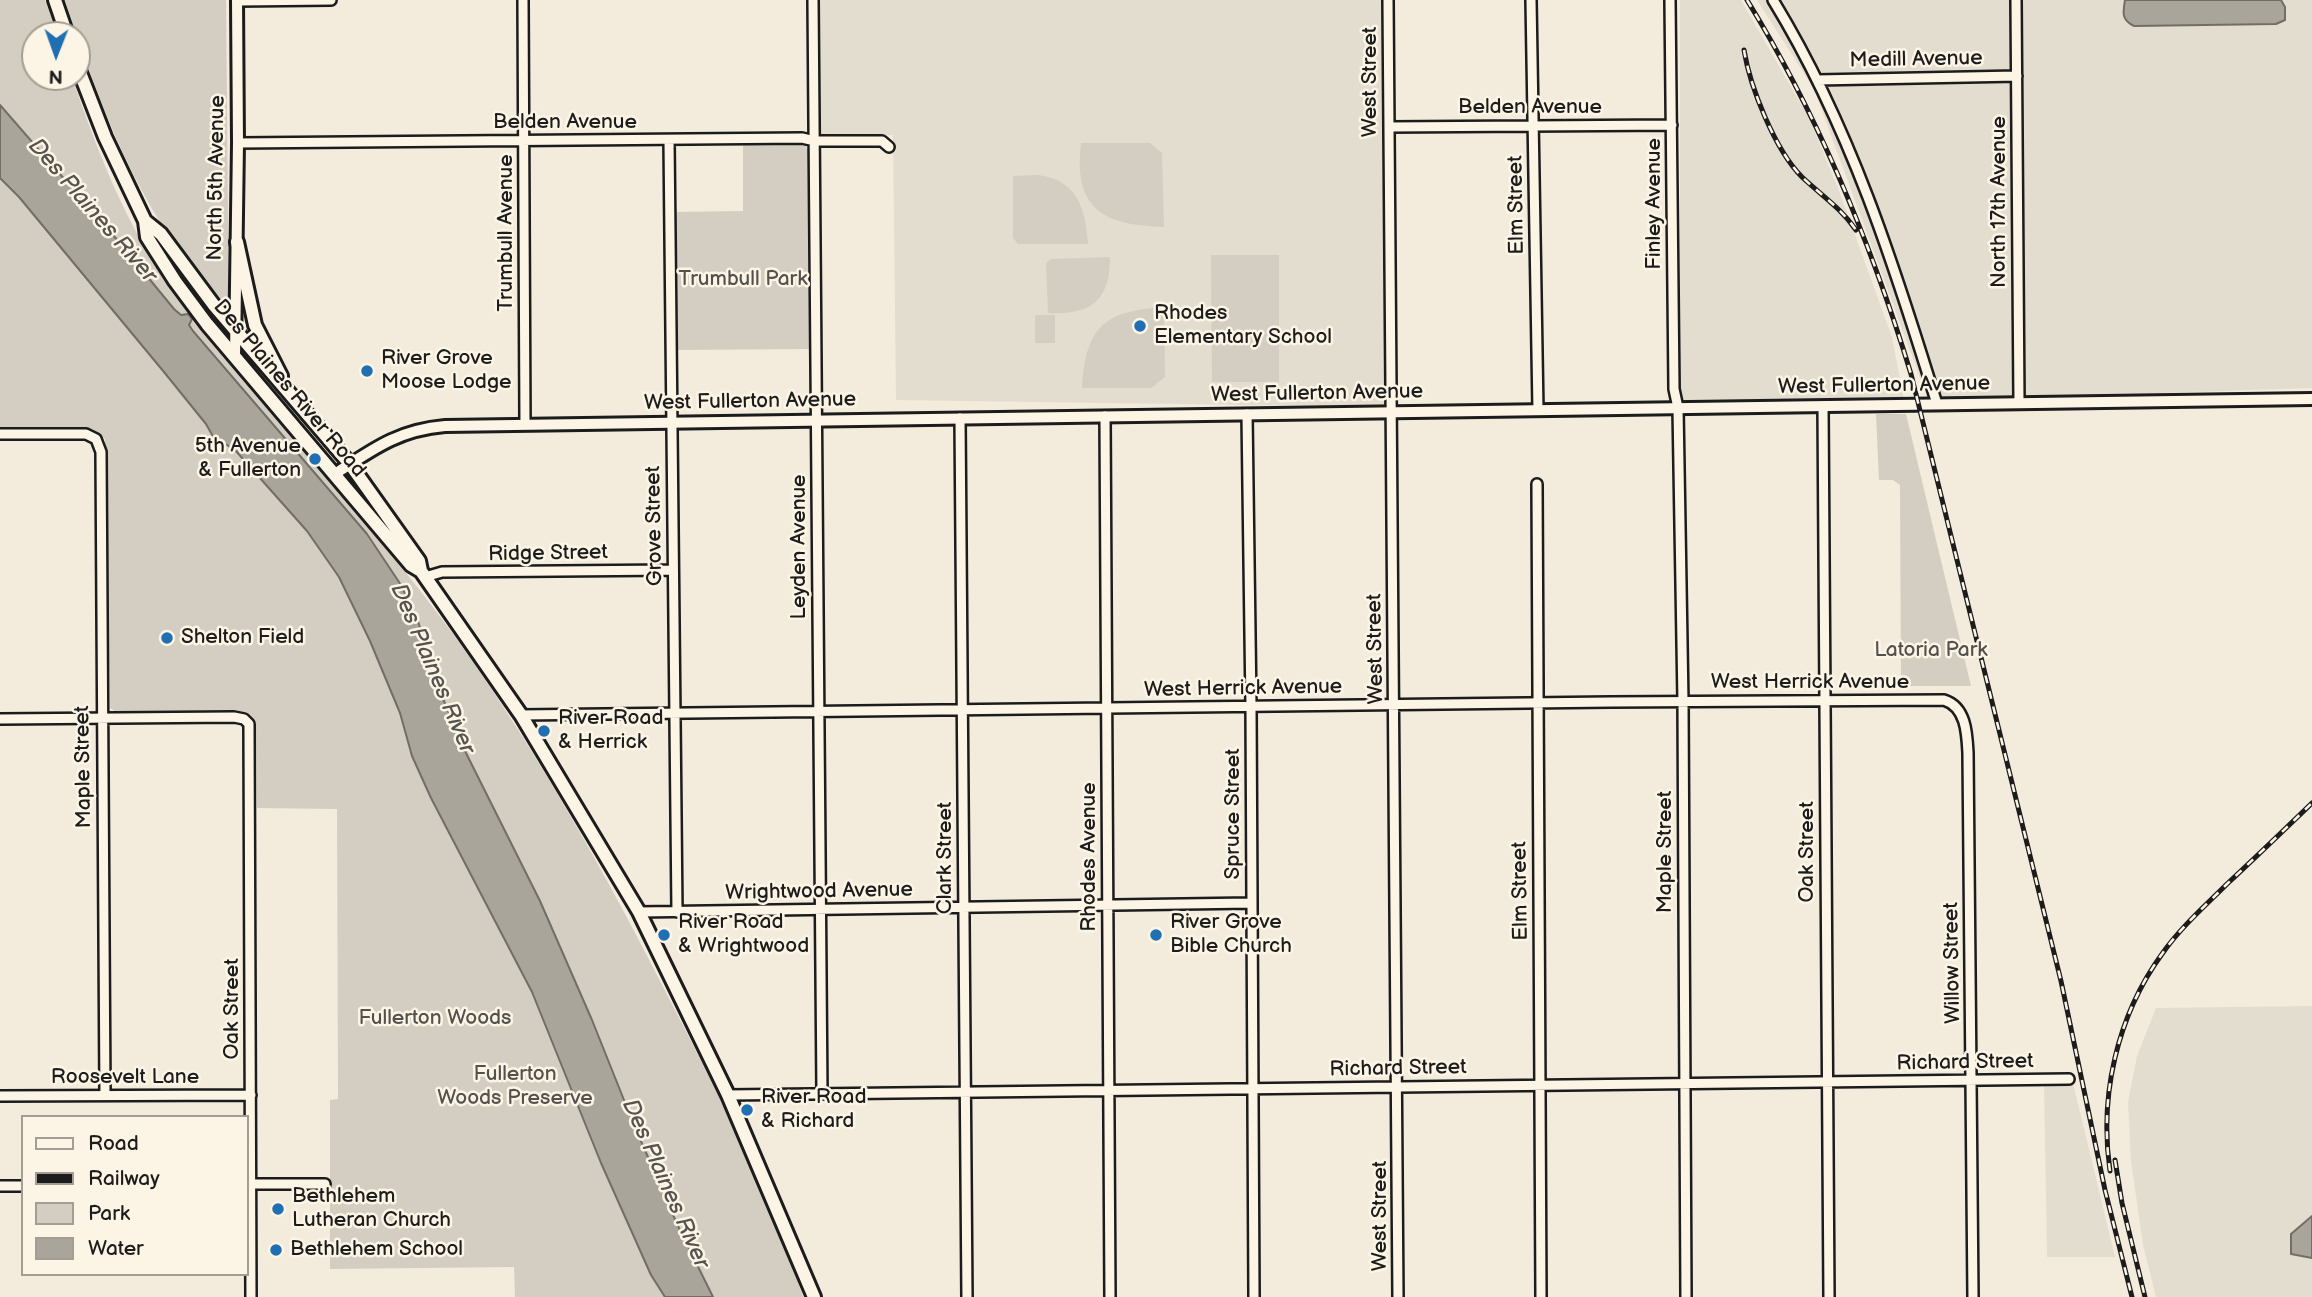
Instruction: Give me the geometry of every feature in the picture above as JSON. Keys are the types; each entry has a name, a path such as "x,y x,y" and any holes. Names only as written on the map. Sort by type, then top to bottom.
{"main road":[{"path":"55,0 62,21"},
{"name":"Des Plaines River Road","path":"87,91 105,138 145,221 147,237 175,281 234,356 411,565 423,574"},
{"name":"Des Plaines River Road","path":"145,221 161,234 193,280 350,464 419,561 423,574 521,715 639,912 728,1094 814,1297"},
{"path":"237,242 255,325 291,395"}],"street":[{"path":"237,1 331,0"},
{"name":"Trumbull Avenue","path":"523,0 525,424"},
{"name":"Leyden Avenue","path":"813,0 822,1093"},
{"name":"West Street","path":"1388,0 1398,1297"},
{"name":"Elm Street","path":"1531,0 1538,410"},
{"name":"Finley Avenue","path":"1670,0 1674,389 1678,408"},
{"path":"1773,0 1846,140 1895,268 1937,404"},
{"name":"North 17th Avenue","path":"2016,0 2019,403"},
{"name":"North 5th Avenue","path":"234,356 238,144 237,1"},
{"name":"Medill Avenue","path":"1817,80 2017,75"},
{"name":"Belden Avenue","path":"1389,127 1672,125"},
{"name":"Belden Avenue","path":"238,144 802,138 815,141 882,141 889,147"},
{"name":"Grove Street","path":"669,140 677,912"},
{"name":"West Fullerton Avenue","path":"335,474 389,440 420,429 525,424 2312,399"},
{"name":"Oak Street","path":"1823,406 1829,1297"},
{"name":"Maple Street","path":"1678,408 1683,702 1686,1297"},
{"name":"Spruce Street","path":"1247,414 1254,1297"},
{"name":"Rhodes Avenue","path":"1105,416 1110,1297"},
{"name":"Clark Street","path":"960,418 967,1297"},
{"name":"Maple Street","path":"0,435 86,435 96,439 101,452 105,1095"},
{"name":"Elm Street","path":"1537,484 1541,1297"},
{"name":"Ridge Street","path":"423,574 673,570"},
{"name":"West Herrick Avenue","path":"521,715 1944,700 1952,703 1961,714"},
{"name":"Willow Street","path":"1961,714 1967,731 1968,753 1973,1297"},
{"name":"Oak Street","path":"101,719 234,717 248,721 251,1297"},
{"path":"0,719 101,719"},
{"name":"Wrightwood Avenue","path":"639,912 1251,903"},
{"name":"Richard Street","path":"728,1094 2069,1079"},
{"name":"Roosevelt Lane","path":"0,1096 251,1095"},
{"path":"249,1184 326,1184"},
{"path":"0,1186 21,1186"}],"shaded area":[{"path":"814,0 1382,0 1385,407 896,400 893,135 817,136"},
{"path":"1680,0 1741,0 1809,118 1838,188 1892,337 1904,400 1827,398 1680,403"},
{"path":"1757,0 2312,0 2312,388 2161,393 2160,409 1930,413 1926,394 1814,89"},
{"path":"2312,1006 2312,1297 2156,1297 2143,1245 2131,1161 2128,1102 2137,1056 2156,1008"},
{"path":"2072,1079 2115,1257 2047,1257 2044,1080"}],"green space":[{"name":"Fullerton Woods Preserve","path":"0,0 45,0 53,21 21,21 21,91 77,91 116,190 137,234 171,288 418,588 507,712 622,908 710,1078 776,1223 803,1297 515,1297 514,1267 330,1269 330,1100 338,1099 337,809 257,808 256,726 250,714 118,713 110,708 105,439 93,429 81,427 0,429"},
{"path":"65,0 226,0 229,313 216,300 172,241 134,176 91,76 91,21 72,21"},
{"name":"Trumbull Park","path":"801,143 809,153 811,349 675,350 674,212 743,211 743,144"},
{"path":"1081,143 1150,143 1162,153 1164,227 1125,222 1109,217 1097,209 1082,184"},
{"path":"1037,175 1062,183 1077,198 1085,219 1088,244 1018,244 1013,238 1013,176"},
{"path":"1211,255 1279,255 1279,382 1212,382"},
{"path":"1110,257 1106,285 1095,302 1076,311 1048,313 1046,263 1051,259"},
{"path":"1164,307 1165,377 1151,388 1082,388 1088,350 1102,326 1112,318 1126,313"},
{"path":"1035,315 1055,315 1055,343 1035,343"},
{"name":"Latoria Park","path":"1876,414 1906,414 1971,686 1901,686 1900,485 1893,480 1879,480"}],"water":[{"path":"2125,0 2281,0 2285,7 2285,20 2276,24 2134,26 2125,18"},
{"name":"Des Plaines River","path":"0,105 174,309 181,315 188,314 192,319 189,325 193,331 367,534 401,585 418,621 437,684 462,745 540,901 677,1224 713,1297 665,1297 651,1275 601,1163 532,992 431,798 412,756 400,713 339,577 307,531 235,450 215,440 206,424 164,372 19,197 0,178"},
{"path":"2312,1216 2312,1258 2291,1254 2291,1234"}],"railway":[{"path":"1747,0 1797,89 1841,182 1879,277 1911,374 2061,981 2105,1190 2132,1297"},
{"path":"1744,50 1758,99 1782,151 1802,177 1837,208 1856,230"},
{"path":"2110,1171 2107,1114 2115,1058 2133,1004 2146,978 2185,926 2312,803"},
{"path":"2115,1160 2122,1203 2145,1297"}],"place":[{"name":"Rhodes Elementary School","path":"1140,326"},
{"name":"River Grove Moose Lodge","path":"367,371"},
{"name":"5th Avenue & Fullerton","path":"315,459"},
{"name":"Shelton Field","path":"167,638"},
{"name":"River Road & Herrick","path":"544,731"},
{"name":"River Road & Wrightwood","path":"664,935"},
{"name":"River Grove Bible Church","path":"1156,935"},
{"name":"River Road & Richard","path":"747,1110"},
{"name":"Bethlehem Lutheran Church","path":"278,1209"},
{"name":"Bethlehem School","path":"276,1250"}],"park label":[{"name":"Fullerton Woods","path":"435,1019"}]}
